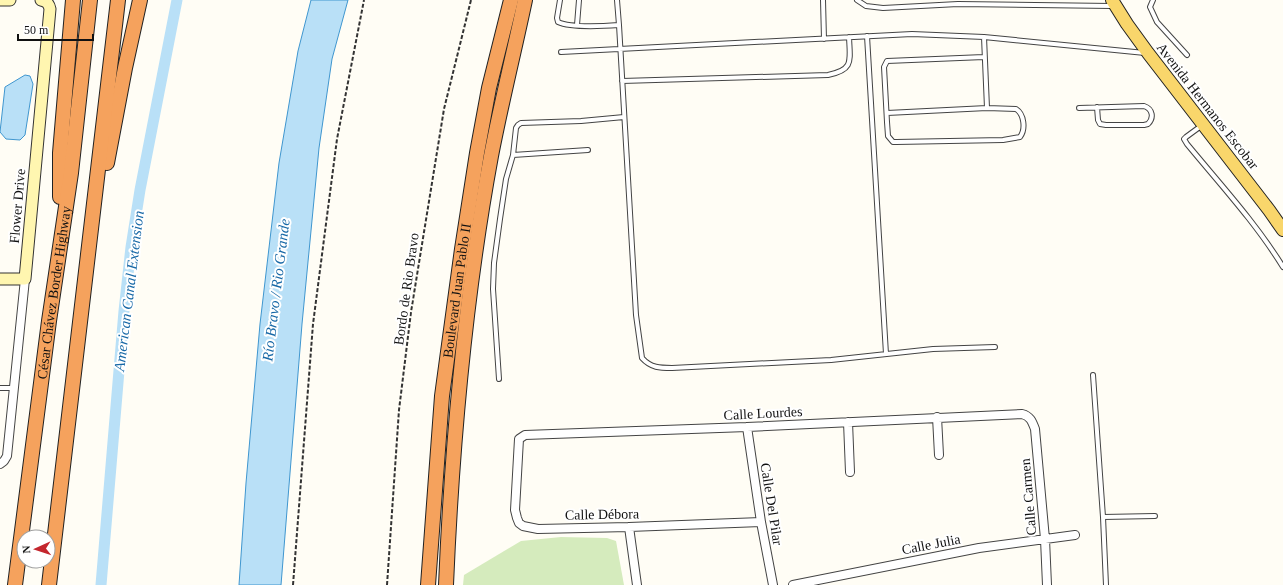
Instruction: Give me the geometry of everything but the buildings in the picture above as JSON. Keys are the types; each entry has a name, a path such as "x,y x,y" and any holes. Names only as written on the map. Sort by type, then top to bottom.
{"highway":[{"path":"60,240 60,153 73,0"},
{"name":"César Chávez Border Highway","path":"15,585 60,240 71,173 90,0"},
{"name":"César Chávez Border Highway","path":"49,585 118,0"},
{"path":"87,265 140,0"},
{"name":"Boulevard Juan Pablo II","path":"428,585 442,396 462,249 489,88 511,0"},
{"name":"Boulevard Juan Pablo II","path":"446,585 461,375 472,286 491,155 525,0"}],"main road":[{"name":"Avenida Hermanos Escobar","path":"1114,3 1148,53 1283,230"}],"street":[{"path":"0,0 10,0"},
{"name":"Flower Drive","path":"0,464 7,456 50,9 49,5 45,1 41,0"},
{"path":"0,279 25,279"},
{"name":"Calle Lourdes","path":"518,450 519,439 525,435 747,427 1022,414"},
{"name":"Calle Carmen","path":"1022,414 1031,419 1035,429 1045,539 1047,585"},
{"path":"937,417 939,455"},
{"path":"848,422 850,472"},
{"name":"Calle Del Pilar","path":"747,427 761,522 773,585"},
{"name":"Calle Débora","path":"518,450 515,510 519,523 524,526 538,529 761,522"},
{"path":"629,527 637,585"},
{"name":"Calle Julia","path":"793,585 979,548 1075,536"}],"lane":[{"path":"560,0 557,18 558,22 562,24 619,25"},
{"path":"577,25 580,0"},
{"path":"617,0 636,315 642,358 647,363 661,368 672,368 831,360 933,349 995,347"},
{"path":"823,0 824,39"},
{"path":"857,0 866,6 883,8 958,4 1114,3"},
{"path":"1153,0 1150,7 1157,22 1187,55"},
{"path":"561,52 912,34 984,37 1148,53"},
{"path":"867,36 886,354"},
{"path":"622,81 828,75 839,73 847,68 850,54 849,37"},
{"path":"984,37 987,108"},
{"path":"887,113 1012,108 1020,111 1022,115 1023,126 1020,137 1003,140 893,142 888,136 884,67 886,61 984,57"},
{"path":"1079,108 1097,107 1144,106 1149,108 1152,113 1151,121 1144,125 1100,124 1098,120 1097,107"},
{"path":"499,379 493,289 494,263 505,186 513,155 516,128 521,123 581,121 624,117"},
{"path":"1203,125 1186,136 1184,140 1231,196 1283,267"},
{"path":"513,155 588,150"},
{"path":"1093,375 1106,585"},
{"path":"0,388 14,388"},
{"path":"1103,518 1155,516"}],"path":[{"path":"293,585 313,324 337,139 364,0"},
{"name":"Bordo de Rio Bravo","path":"387,585 399,410 411,312 444,109 471,0"}],"green space":[{"path":"561,537 607,538 616,541 624,585 463,585 464,575 521,541"}],"water":[{"name":"Río Bravo / Rio Grande","path":"311,0 348,0 332,59 319,148 302,324 281,585 239,585 246,483 260,324 279,163 298,51"},
{"path":"25,75 30,76 33,84 25,135 20,140 6,139 0,132 5,87"}],"waterway":[{"name":"American Canal Extension","path":"101,585 124,311 131,247 140,190 177,0"}]}
